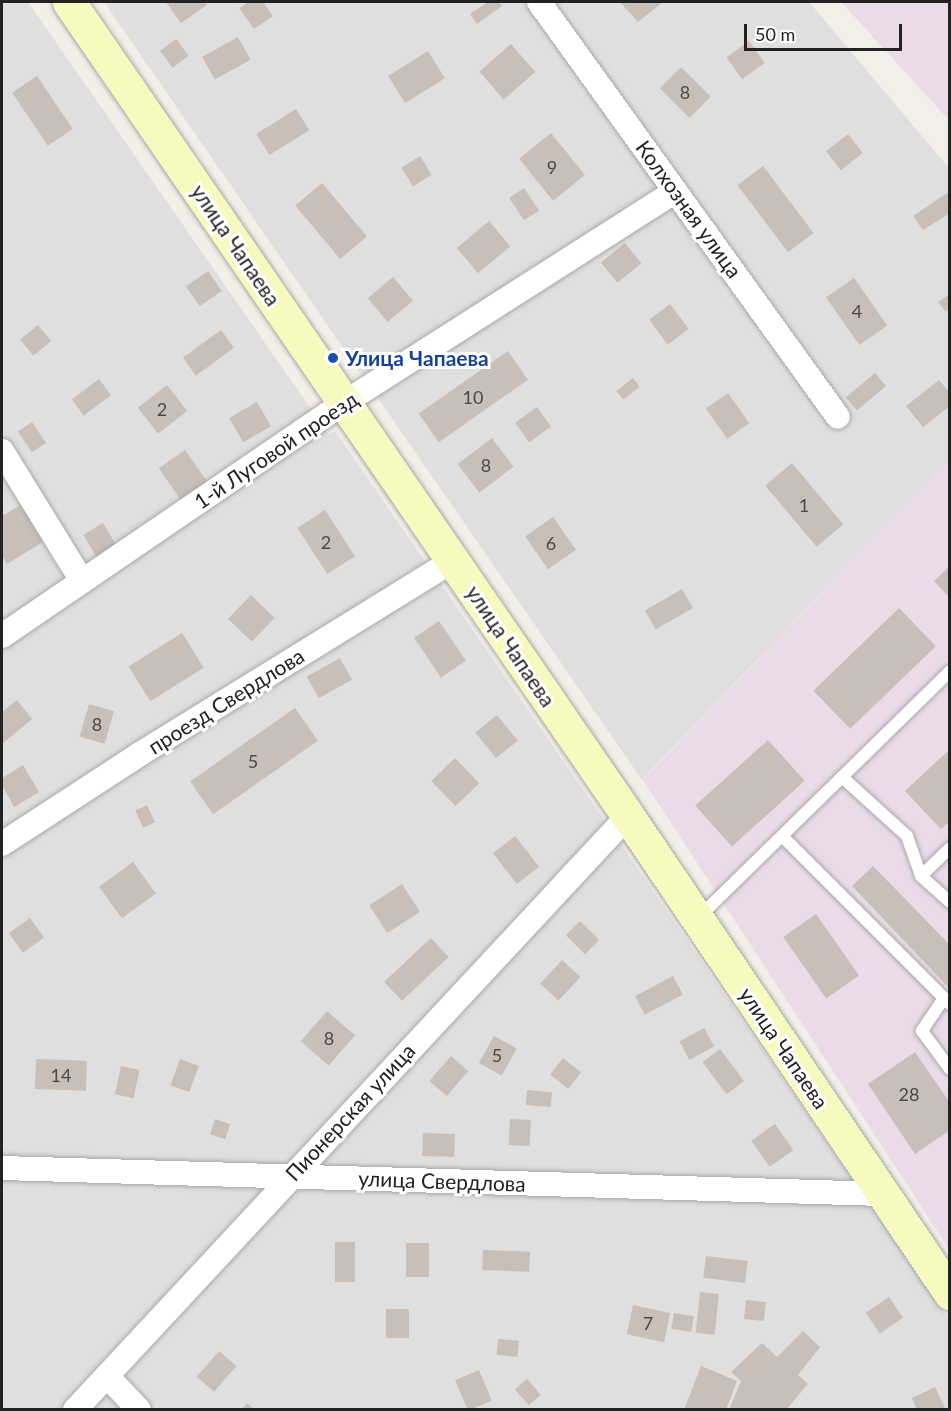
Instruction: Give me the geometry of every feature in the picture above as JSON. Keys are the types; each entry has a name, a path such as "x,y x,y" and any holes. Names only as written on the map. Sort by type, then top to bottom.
{"street":[{"name":"улица Чапаева","path":"69,2 628,816 950,1293"},
{"name":"Колхозная улица","path":"539,2 838,417"},
{"name":"1-й Луговой проезд","path":"2,636 345,403 675,191"},
{"path":"2,451 82,581"},
{"name":"проезд Свердлова","path":"2,844 140,754 453,561"},
{"name":"Пионерская улица","path":"75,1410 628,816"},
{"name":"улица Свердлова","path":"2,1168 882,1194"},
{"path":"108,1377 139,1410"}],"lane":[{"path":"697,919 950,671"},
{"path":"842,777 907,836 921,876 950,902"},
{"path":"782,836 947,1001 922,1031 950,1069"},
{"path":"921,876 950,848"}],"shaded area":[{"path":"2,2 28,2 329,435 335,431 949,1319 950,1409 2,1410"},
{"path":"104,2 809,2 949,168 949,460 642,780"},
{"path":"841,2 949,2 949,120"},
{"path":"949,460 949,1249 643,780"}],"building":[{"path":"166,2 205,2 207,5 181,23"},
{"path":"249,2 263,2 273,16 254,29 239,8"},
{"path":"488,2 499,2 502,6 477,24 470,14"},
{"path":"620,2 663,2 638,22"},
{"path":"238,37 251,60 215,80 202,57"},
{"path":"176,39 189,56 173,68 160,51"},
{"path":"749,41 765,63 742,79 726,57"},
{"path":"511,44 535,72 504,99 479,72"},
{"path":"428,51 445,78 405,103 388,76"},
{"path":"681,67 711,97 689,118 660,88"},
{"path":"37,76 73,129 48,146 12,93"},
{"path":"296,109 309,130 269,155 256,134"},
{"path":"551,133 585,175 553,201 519,159"},
{"path":"848,134 863,153 841,170 826,151"},
{"path":"420,156 432,175 413,186 401,168"},
{"path":"763,166 814,233 788,252 737,185"},
{"path":"322,183 367,237 340,259 295,205"},
{"path":"524,188 539,210 524,220 509,198"},
{"path":"950,191 950,213 923,230 913,216"},
{"path":"489,221 510,246 478,273 457,248"},
{"path":"625,243 641,263 617,283 601,263"},
{"path":"208,271 222,291 200,306 186,286"},
{"path":"393,277 413,301 388,322 368,298"},
{"path":"854,278 887,326 859,345 826,298"},
{"path":"950,294 950,309 946,312 938,302"},
{"path":"670,304 689,329 668,344 649,320"},
{"path":"38,325 51,341 33,356 20,339"},
{"path":"221,330 234,348 196,375 183,358"},
{"path":"508,351 528,380 439,442 419,414"},
{"path":"875,373 886,386 857,410 846,397"},
{"path":"633,378 640,387 623,400 616,391"},
{"path":"99,379 111,395 84,415 72,399"},
{"path":"939,380 950,393 950,406 923,427 906,406"},
{"path":"167,385 187,411 158,434 138,408"},
{"path":"728,393 749,423 727,439 706,408"},
{"path":"257,402 271,426 243,442 229,418"},
{"path":"537,407 551,426 529,442 515,423"},
{"path":"32,422 46,443 32,452 18,432"},
{"path":"492,438 514,467 479,493 458,464"},
{"path":"185,450 210,486 184,504 159,468"},
{"path":"792,463 843,524 817,547 765,485"},
{"path":"21,505 43,542 7,564 2,555 2,516"},
{"path":"325,510 355,556 327,574 297,528"},
{"path":"553,517 576,550 548,569 525,537"},
{"path":"103,523 119,550 99,561 83,535"},
{"path":"950,566 950,598 934,581"},
{"path":"682,589 693,608 656,630 645,610"},
{"path":"251,595 275,618 252,642 228,619"},
{"path":"899,608 936,646 850,729 813,691"},
{"path":"439,621 466,661 441,678 414,638"},
{"path":"182,633 204,668 150,701 129,666"},
{"path":"340,658 352,680 319,698 307,676"},
{"path":"17,700 32,719 3,743 2,712"},
{"path":"89,704 114,711 105,744 80,737"},
{"path":"295,708 318,741 213,814 190,781"},
{"path":"497,715 518,741 496,758 475,733"},
{"path":"768,740 805,781 732,846 695,806"},
{"path":"950,749 950,821 941,829 905,791"},
{"path":"455,758 479,783 456,806 431,781"},
{"path":"23,765 39,792 14,807 2,785 2,778"},
{"path":"147,805 155,822 143,828 135,810"},
{"path":"515,836 539,867 517,884 493,853"},
{"path":"133,862 156,894 122,918 99,887"},
{"path":"873,866 950,945 950,989 852,886"},
{"path":"402,884 420,912 387,933 369,905"},
{"path":"816,914 859,975 826,998 783,937"},
{"path":"30,918 44,937 23,953 9,933"},
{"path":"580,921 599,940 585,954 566,935"},
{"path":"431,938 449,957 402,1001 384,982"},
{"path":"562,960 580,977 558,1000 540,983"},
{"path":"673,976 683,995 645,1015 635,996"},
{"path":"327,1011 355,1035 329,1065 301,1041"},
{"path":"704,1028 714,1046 690,1060 680,1042"},
{"path":"494,1036 517,1049 502,1076 479,1063"},
{"path":"720,1049 744,1081 727,1094 702,1062"},
{"path":"915,1052 950,1103 950,1130 915,1154 868,1084"},
{"path":"451,1056 468,1071 447,1096 429,1081"},
{"path":"563,1058 581,1072 568,1089 550,1075"},
{"path":"36,1059 87,1061 86,1091 35,1089"},
{"path":"180,1059 199,1066 189,1092 170,1085"},
{"path":"121,1066 140,1070 134,1098 115,1094"},
{"path":"527,1090 552,1092 551,1107 526,1105"},
{"path":"215,1119 230,1124 225,1139 210,1134"},
{"path":"510,1119 531,1120 530,1146 509,1145"},
{"path":"775,1124 793,1150 770,1167 751,1141"},
{"path":"423,1133 455,1134 454,1157 422,1156"},
{"path":"335,1242 355,1242 355,1282 335,1282"},
{"path":"406,1243 429,1243 429,1277 406,1277"},
{"path":"483,1250 530,1252 529,1272 482,1270"},
{"path":"706,1256 748,1261 745,1283 703,1278"},
{"path":"700,1292 719,1294 715,1335 696,1333"},
{"path":"889,1297 903,1318 880,1333 866,1313"},
{"path":"746,1300 766,1302 764,1321 744,1319"},
{"path":"633,1305 670,1313 664,1342 627,1334"},
{"path":"386,1309 409,1309 409,1338 386,1338"},
{"path":"674,1313 694,1316 691,1332 671,1329"},
{"path":"803,1331 820,1347 798,1375 808,1384 786,1410 729,1410 741,1381 731,1372 762,1343 777,1357"},
{"path":"498,1339 519,1341 518,1357 497,1355"},
{"path":"219,1351 236,1366 214,1392 197,1377"},
{"path":"701,1366 737,1381 726,1410 684,1410"},
{"path":"479,1370 492,1400 468,1410 455,1380"},
{"path":"527,1379 541,1395 529,1405 515,1389"},
{"path":"935,1387 946,1410 917,1410 912,1398"},
{"path":"247,1403 255,1410 241,1410"}],"place":[{"name":"Улица Чапаева","path":"333,358"}]}
